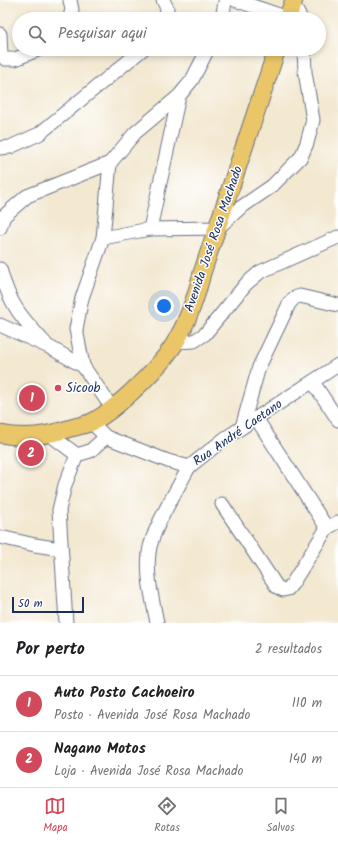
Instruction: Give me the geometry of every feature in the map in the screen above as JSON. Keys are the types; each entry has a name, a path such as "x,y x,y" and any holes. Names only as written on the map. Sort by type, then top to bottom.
{"main road":[{"name":"Avenida José Rosa Machado","path":"0,434 20,438 49,434 91,422 112,408 169,352 176,342 194,307 202,273 275,56"}],"street":[{"path":"70,0 71,12"},
{"path":"163,0 166,12"},
{"path":"218,12 220,0"},
{"path":"223,12 225,2 227,0"},
{"path":"235,0 292,12"},
{"path":"0,34 2,55 4,59 14,59 22,56"},
{"path":"0,148 10,148 40,134 135,56"},
{"path":"0,228 4,216 27,196 110,163 135,133 179,96 192,80 204,56"},
{"path":"103,238 150,229 218,228 240,208 272,186 301,157 307,143 313,120 305,72 304,56"},
{"path":"150,229 179,96"},
{"path":"110,163 103,238 82,298 76,329 83,366 112,408"},
{"path":"176,342 194,341 205,334 246,284 260,272 338,237"},
{"path":"0,269 6,293 19,315 49,347"},
{"path":"242,427 259,367 289,304 300,296 338,305"},
{"path":"0,325 49,347 83,366"},
{"name":"Rua André Caetano","path":"91,422 106,437 168,461 189,467 224,439 338,365"},
{"path":"313,382 338,420"},
{"path":"222,504 277,587 283,590 288,589 332,525 256,418"},
{"path":"49,434 77,455"},
{"path":"77,455 90,451 106,437"},
{"path":"66,623 59,510 65,485 77,455"},
{"path":"157,623 151,591 148,554 151,539 189,467"},
{"path":"0,537 36,545 61,548"}],"place":[{"name":"Sicoob","path":"58,388"},
{"name":"Auto Posto Cachoeiro","path":"32,398"},
{"name":"Nagano Motos","path":"31,453"}]}
